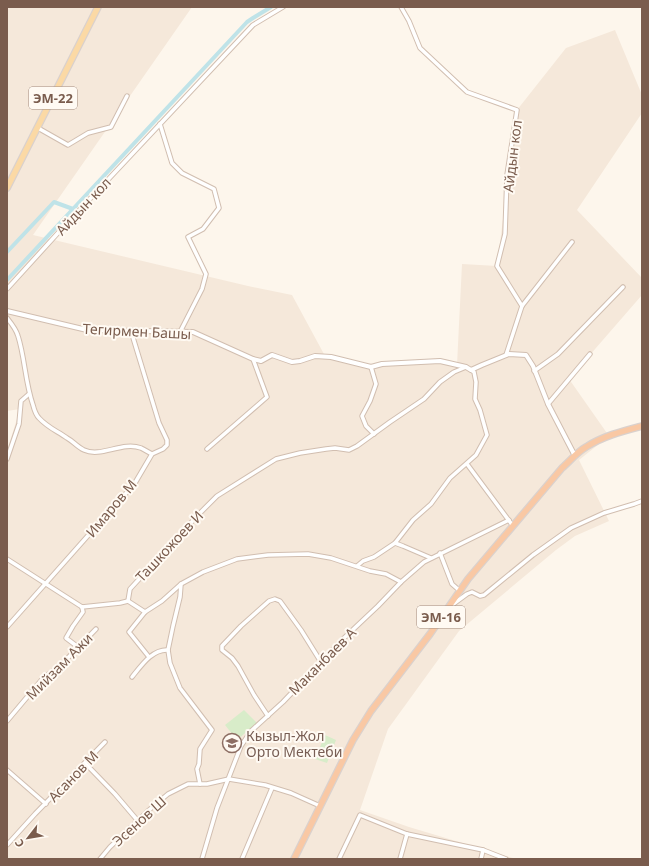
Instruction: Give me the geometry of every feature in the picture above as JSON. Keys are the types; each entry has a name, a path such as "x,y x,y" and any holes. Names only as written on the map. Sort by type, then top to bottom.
{"highway":[{"name":"ЭМ-16","path":"294,859 353,740 371,711 430,634 468,579 562,468 585,447 608,436 642,426"}],"main road":[{"name":"ЭМ-22","path":"7,188 98,7"}],"street":[{"name":"Айдын кол","path":"7,289 252,25 283,7"},
{"name":"Айдын кол","path":"401,7 409,21 420,48 467,92 518,110 507,175 505,234 497,266 522,306"},
{"path":"38,128 68,145 88,133 111,127 127,96"},
{"path":"160,124 172,163 182,173 214,189 219,208 203,229 188,237 206,274 202,289 180,332"},
{"path":"506,355 522,306 572,242"},
{"path":"534,371 558,354 623,287"},
{"name":"Тегирмен Башы","path":"7,311 87,330 193,332 253,359"},
{"path":"7,318 18,334 29,394 38,417 47,426 68,438 85,451 102,452 131,446 143,449 152,454"},
{"name":"Имаров М","path":"7,627 132,488 152,454 163,449 167,445 167,440 159,423 131,331"},
{"path":"471,370 509,354 526,355 533,366 548,404 575,456"},
{"path":"548,404 590,354"},
{"path":"253,359 261,361 272,355 292,362 315,356 325,356 371,367 382,364 440,361 466,368 474,372 476,382 475,399 480,410 487,435 476,455 450,478 431,504 413,520 395,543 357,566"},
{"path":"208,449 268,397 253,359"},
{"path":"371,367 376,384 370,401 362,416 366,426 374,434"},
{"name":"Ташкожоев И","path":"128,601 130,589 217,496 276,459 326,449 335,448 350,450 424,399 440,382 454,372 466,368"},
{"path":"7,459 19,424 21,401 29,394"},
{"path":"467,464 513,526"},
{"path":"448,608 472,592 480,596 484,595 533,555 571,528 604,513 642,501"},
{"name":"Маканбаев А","path":"202,859 217,808 241,746 251,731 268,716 401,582 424,562 509,520"},
{"path":"395,543 431,558"},
{"path":"440,553 452,584 460,591"},
{"path":"149,657 129,632 145,612 162,601 182,584 203,572 237,559 268,555 308,554 331,558 370,571 386,574 401,582"},
{"path":"7,559 82,607 128,601 145,612"},
{"path":"182,584 168,650 170,664 180,688 212,730 200,749 199,764 197,769 200,784"},
{"path":"268,716 238,666 232,658 222,650 222,646 241,626 269,601 275,599 280,601 301,630 321,662"},
{"path":"78,647 66,638 83,612 82,607"},
{"name":"Мийзам Ажи","path":"7,721 44,677 59,667 96,629"},
{"path":"132,677 149,657 162,649 168,650"},
{"name":"Асанов М","path":"7,845 105,742"},
{"path":"85,763 116,794 138,821"},
{"path":"7,770 46,804"},
{"name":"Эсенов Ш","path":"100,859 110,847 148,810 168,794 188,784 206,784 229,778 291,793 320,806"},
{"path":"242,859 272,788"},
{"path":"339,859 360,815 407,834 483,850 506,859"},
{"path":"400,859 407,834"},
{"path":"481,859 483,850"}],"shaded area":[{"path":"7,7 192,7 33,235 292,295 325,356 371,367 436,361 457,365 462,264 497,266 517,110 566,48 615,30 642,95 642,113 577,210 642,278 642,295 569,379 609,436 579,460 609,521 575,536 556,550 459,631 388,729 360,810 409,827 516,859 7,859 7,451 20,409 7,411"}],"green space":[{"path":"244,710 257,723 237,740 225,725"},
{"path":"325,735 336,740 327,763 315,759"}],"waterway":[{"path":"7,280 247,22 271,7"},
{"path":"7,252 54,202 73,209"}],"place":[{"name":"Кызыл-Жол Орто Мектеби","path":"232,743"}]}
